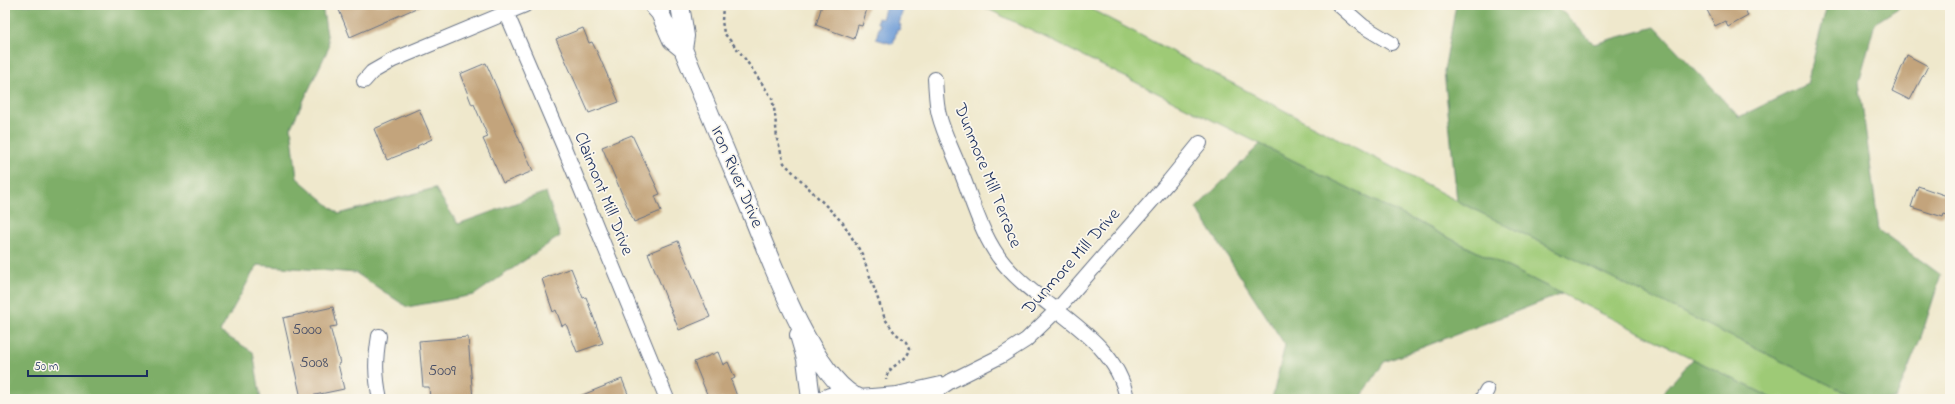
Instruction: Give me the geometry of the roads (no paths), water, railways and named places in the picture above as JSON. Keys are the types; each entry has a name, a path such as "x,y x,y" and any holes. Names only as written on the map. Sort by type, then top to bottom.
{"street":[{"path":"364,82 372,72 393,60 505,9 525,5"},
{"name":"Iron River Drive","path":"653,5 660,13 672,40 682,49 790,305 806,359 811,399"},
{"name":"Iron River Drive","path":"680,5 685,36 682,49"},
{"path":"1339,5 1363,26 1391,43"},
{"name":"Claimont Mill Drive","path":"505,9 563,145 667,399"},
{"name":"Dunmore Mill Terrace","path":"935,79 938,115 991,244 1005,266 1110,358 1121,378 1126,399"},
{"name":"Dunmore Mill Drive","path":"924,399 952,381 982,367 1026,340 1057,310 1169,182 1200,143"},
{"name":"Iron River Drive","path":"790,305 829,372 843,389 858,397"},
{"path":"379,336 376,376 380,399"},
{"name":"Dunmore Mill Drive","path":"858,397 897,394 952,381"},
{"path":"825,399 835,395 858,397"}],"water":[{"path":"886,5 903,9 899,24 901,25 899,30 897,30 893,44 876,39 880,24 877,23 878,18 882,19"}]}
